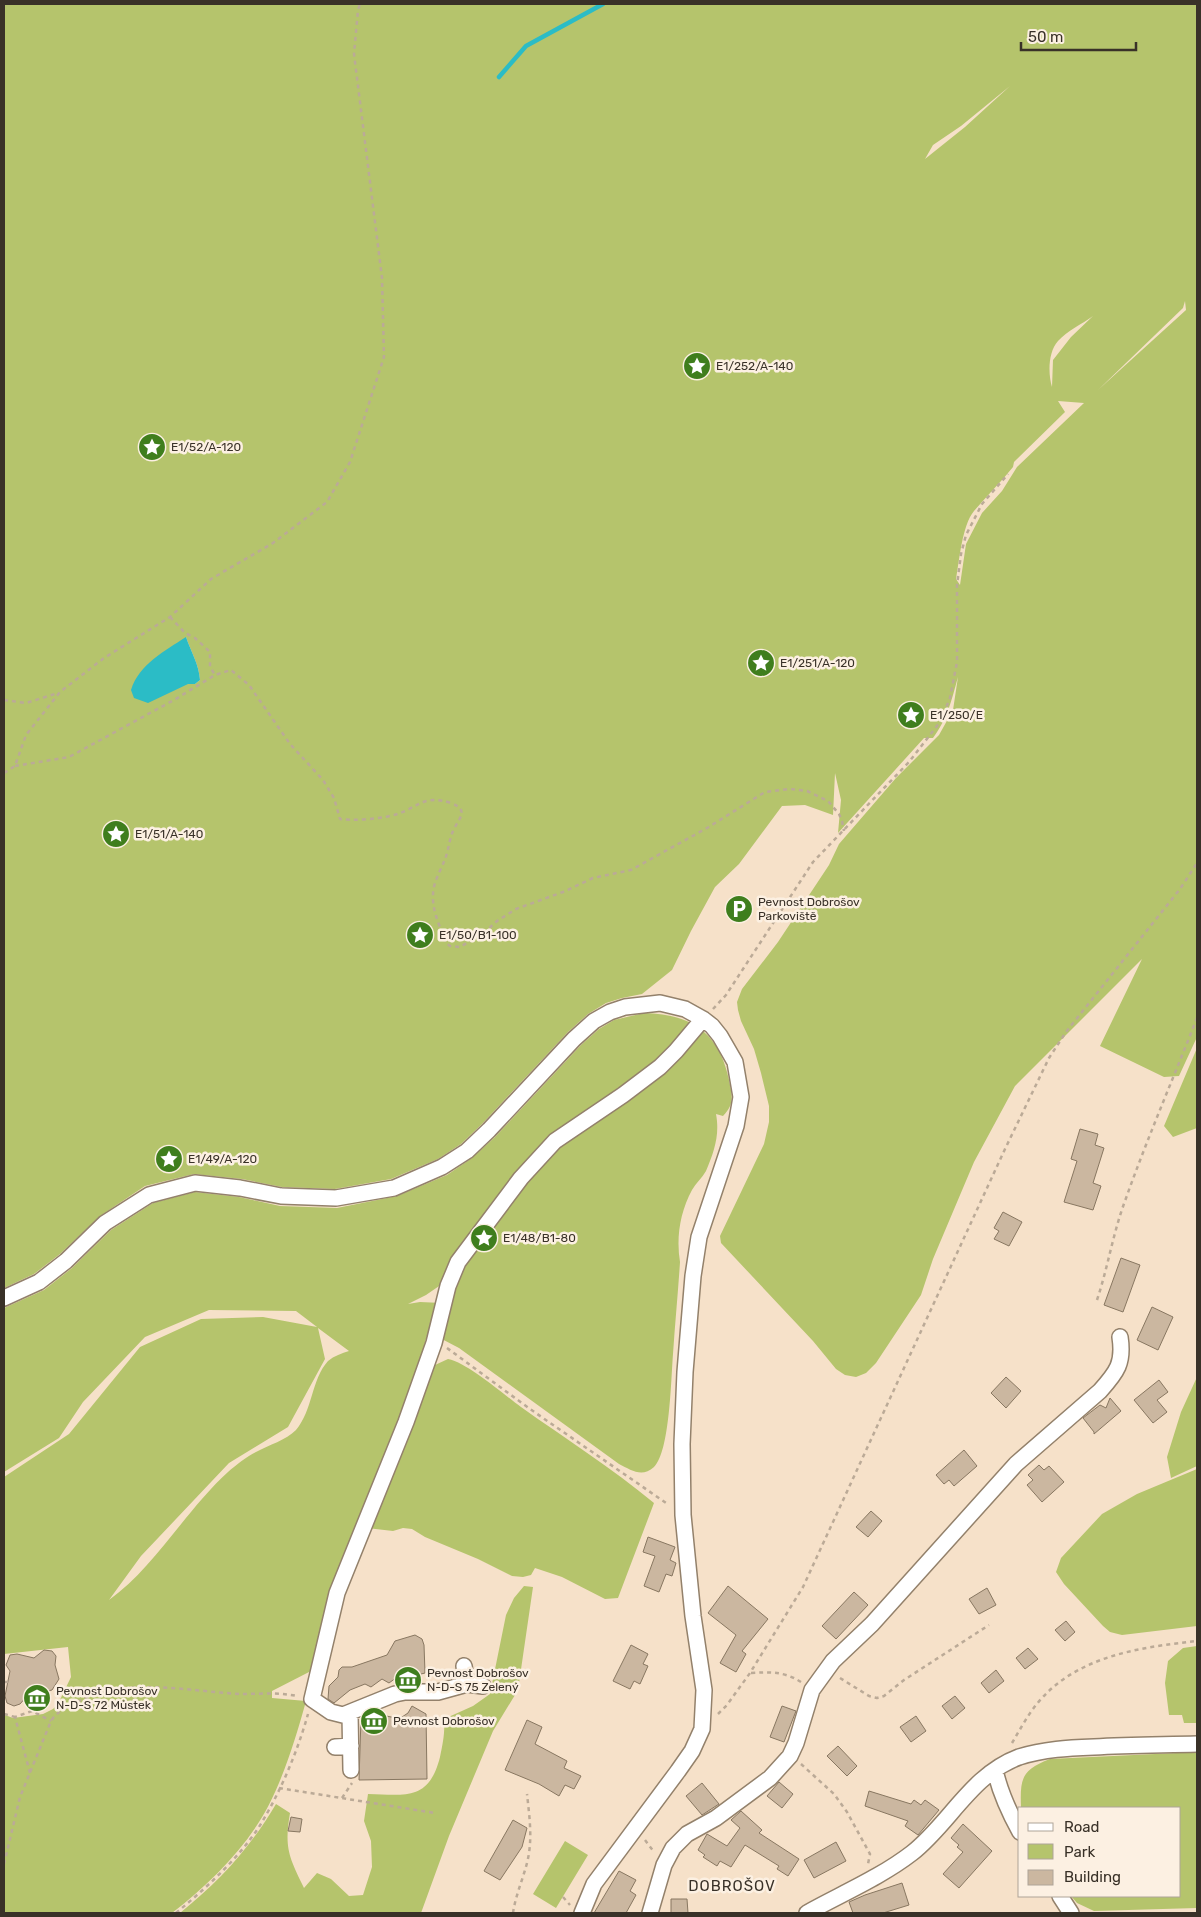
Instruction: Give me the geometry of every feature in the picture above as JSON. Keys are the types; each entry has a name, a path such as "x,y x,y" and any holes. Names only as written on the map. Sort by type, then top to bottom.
{"street":[{"path":"4,1298 39,1282 66,1261 105,1223 149,1194 194,1183 240,1188 281,1196 336,1198 377,1192 418,1178 442,1167 467,1151 489,1130 574,1039 594,1021 625,1006 660,1003 685,1009 703,1019 720,1036 735,1062 741,1097 736,1126 702,1222 695,1259 685,1372 682,1463 683,1515 693,1616 704,1690 702,1729 683,1764 594,1884 582,1913"},
{"path":"484,1686 467,1684 438,1692 405,1692 343,1715 331,1712 312,1699 337,1593 406,1422 434,1343 448,1286 458,1262 521,1178 555,1141 623,1095 660,1067 703,1019"},
{"path":"650,1913 664,1865 673,1848 687,1834 716,1818 755,1790 770,1778 790,1756 796,1744 812,1690 825,1671 890,1605 1016,1464 1100,1390 1111,1378 1118,1368 1121,1359 1120,1337"},
{"path":"464,1666 467,1684"},
{"path":"350,1714 351,1770"},
{"path":"807,1913 891,1867 924,1842 973,1787 995,1770 1017,1758 1048,1750 1197,1744"},
{"path":"335,1747 351,1746"},
{"path":"995,1770 999,1788 1018,1828"},
{"path":"1061,1897 1071,1913"}],"path":[{"path":"356,4 358,10"},
{"path":"15,766 26,735 60,692 104,658 170,617 211,579 273,543 327,502 350,462 384,358 382,278 354,54 360,4"},
{"path":"703,1019 726,995 813,862 909,762 940,722 950,698 957,662 956,585 966,535 982,504 1008,474"},
{"path":"170,617 185,633 210,652 210,667 214,674"},
{"path":"4,773 15,766 70,757 174,700 214,674 231,670 249,685 290,744 323,780 334,798 340,818 390,816 432,799 460,806 462,816 451,838 446,857 435,882 433,895 438,921 446,943 450,946 460,947 484,934 516,909 563,892 593,878 631,870 707,828 765,792 790,789 807,791 828,801 839,814 844,831"},
{"path":"4,700 26,703 60,692"},
{"path":"702,1729 727,1705 750,1673 803,1587 1000,1158 1049,1058 1066,1032 1180,889 1197,863"},
{"path":"1097,1300 1125,1201 1197,1018"},
{"path":"434,1343 451,1349 530,1409 683,1515"},
{"path":"825,1671 868,1696 877,1698 884,1696 904,1680 989,1625"},
{"path":"1010,1746 1026,1718 1042,1698 1060,1682 1085,1667 1112,1656 1150,1646 1197,1641"},
{"path":"750,1673 771,1672 788,1675 812,1690"},
{"path":"4,1864 20,1797 51,1721 60,1711 83,1699 107,1691 128,1688 241,1694 286,1693 312,1699 303,1732 279,1788 258,1828 217,1877 176,1913"},
{"path":"4,1714 14,1717 32,1711 51,1721"},
{"path":"14,1717 30,1773"},
{"path":"790,1756 834,1794 847,1812 870,1854 866,1880"},
{"path":"279,1788 435,1813"},
{"path":"512,1913 527,1862 530,1844 531,1830 527,1794"},
{"path":"640,1822 643,1837 664,1865"}],"green space":[{"path":"4,4 1197,4 1197,1037 1179,1076 1164,1077 1100,1046 1142,959 1015,1086 974,1162 933,1259 921,1295 876,1363 866,1373 856,1377 845,1375 836,1369 813,1341 721,1243 720,1236 764,1144 769,1122 769,1106 761,1073 754,1049 738,1010 737,1002 742,989 778,942 829,865 839,844 896,778 939,735 953,710 958,677 946,716 933,738 924,738 838,833 841,800 835,773 833,815 805,805 782,806 739,864 715,887 672,970 642,994 606,1003 588,1014 568,1032 482,1124 461,1144 438,1159 391,1179 335,1189 282,1187 242,1179 194,1174 145,1186 100,1216 60,1254 34,1274 4,1288","holes":["1010,86 965,127 925,159 933,145 961,126","1185,301 1186,310 1098,390 1183,308","1093,316 1071,337 1053,360 1052,387 1050,376 1052,351 1058,341","1058,401 1084,403 1017,467 1002,491 982,513 966,544 960,585 956,579 964,534 970,517 1013,467 1014,462 1065,412","186,637 199,674 200,680 195,684 188,684"]},
{"path":"644,1013 676,1017 689,1022 710,1038 718,1049 724,1063 732,1095 727,1112 723,1116 716,1114 717,1136 712,1157 706,1171 688,1198 680,1225 678,1244 680,1262 669,1414 663,1446 654,1467 645,1472 636,1472 619,1464 459,1348 438,1337 461,1271 426,1295 408,1304 420,1302 442,1303 427,1335 424,1355 311,1671 272,1691 272,1698 306,1701 292,1747 274,1795 259,1822 230,1860 172,1913 4,1913 4,1718 5,1715 13,1718 43,1714 53,1709 58,1704 71,1677 68,1647 4,1654 4,1477 69,1434 140,1347 201,1319 263,1317 317,1327 296,1311 209,1310 145,1337 83,1402 59,1438 4,1472 4,1308 44,1290 72,1268 111,1230 153,1203 195,1192 239,1197 280,1206 337,1208 397,1196 447,1175 472,1158 495,1137 581,1045 599,1029 614,1020","holes":["318,1328 349,1351 330,1359 322,1369 306,1413 296,1430 282,1440 249,1456 228,1472 198,1504 141,1572 109,1600 141,1556 229,1463 288,1427 325,1359"]},
{"path":"1197,1048 1197,1128 1173,1137 1164,1126"},
{"path":"448,1359 465,1366 654,1503 618,1598 605,1599 562,1577 535,1568 531,1575 523,1577 512,1576 478,1559 425,1537 412,1529 403,1528 393,1531 367,1528 431,1370 435,1365"},
{"path":"1197,1377 1197,1466 1171,1478 1167,1457 1181,1412"},
{"path":"1197,1469 1197,1626 1122,1635 1110,1632 1064,1584 1056,1572 1061,1558 1102,1514 1137,1494"},
{"path":"524,1586 533,1587 518,1690 493,1731 449,1836 421,1913 180,1913 208,1889 233,1863 256,1835 276,1804 290,1813 288,1825 289,1852 304,1888 317,1873 331,1879 349,1896 363,1895 372,1867 371,1841 364,1821 368,1794 405,1794 422,1788 429,1781 440,1757 444,1719 473,1706 490,1694 506,1615 514,1598"},
{"path":"1197,1646 1197,1723 1184,1723 1182,1715 1169,1715 1165,1683 1168,1661 1183,1648"},
{"path":"1197,1752 1197,1908 1094,1911 1077,1903 1072,1897 1181,1897 1181,1807 1021,1807 1021,1790 1024,1777 1033,1767 1050,1759"},
{"path":"565,1841 588,1855 556,1908 533,1894"}],"water":[{"path":"186,637 200,680 195,684 188,684 148,703 134,698 131,690 146,665"}],"building":[{"path":"1080,1129 1098,1134 1095,1145 1104,1148 1093,1183 1101,1186 1093,1210 1064,1202 1077,1161 1071,1159"},
{"path":"1003,1212 1022,1222 1009,1246 994,1239 999,1231 994,1228"},
{"path":"1121,1258 1140,1265 1123,1312 1104,1305"},
{"path":"1152,1307 1173,1317 1158,1350 1137,1340"},
{"path":"1006,1377 1021,1391 1006,1408 991,1393"},
{"path":"1159,1380 1168,1392 1157,1400 1167,1412 1153,1423 1134,1400"},
{"path":"1110,1398 1121,1411 1094,1434 1083,1418 1100,1405 1106,1408"},
{"path":"964,1450 977,1466 954,1486 949,1480 944,1484 936,1475"},
{"path":"1039,1465 1044,1470 1049,1466 1064,1482 1042,1502 1027,1485 1033,1480 1028,1475"},
{"path":"871,1511 882,1521 868,1537 856,1527"},
{"path":"648,1537 675,1547 670,1560 676,1563 672,1576 666,1574 659,1592 644,1586 655,1556 643,1552"},
{"path":"728,1586 768,1619 742,1651 746,1654 736,1672 720,1663 736,1635 708,1613"},
{"path":"987,1588 996,1605 979,1614 969,1599"},
{"path":"854,1592 868,1605 836,1639 822,1626"},
{"path":"1066,1621 1075,1632 1065,1641 1055,1630"},
{"path":"415,1635 422,1639 424,1645 425,1673 405,1678 400,1675 389,1683 382,1679 371,1687 365,1684 350,1690 334,1703 328,1699 329,1686 338,1677 339,1670 342,1667 352,1667 387,1655 395,1641"},
{"path":"631,1645 648,1654 643,1664 648,1666 640,1684 634,1681 630,1689 613,1681"},
{"path":"1028,1648 1038,1659 1025,1669 1016,1658"},
{"path":"44,1650 52,1651 56,1656 55,1665 59,1679 52,1690 27,1696 20,1704 14,1706 7,1703 5,1696 10,1671 6,1665 10,1655 17,1654 34,1658"},
{"path":"996,1670 1004,1681 989,1693 981,1683"},
{"path":"955,1696 965,1708 952,1719 942,1706"},
{"path":"412,1706 426,1714 427,1779 359,1780 361,1718 372,1713 396,1718 402,1717 408,1713"},
{"path":"782,1706 796,1711 784,1742 770,1737"},
{"path":"916,1716 926,1731 911,1742 900,1727"},
{"path":"527,1720 542,1727 535,1744 567,1761 564,1768 581,1776 574,1789 565,1785 559,1796 539,1784 505,1770"},
{"path":"838,1746 857,1766 847,1776 827,1756"},
{"path":"779,1782 793,1794 782,1808 767,1796"},
{"path":"702,1783 719,1804 702,1815 686,1796"},
{"path":"869,1791 911,1804 914,1800 921,1805 925,1800 939,1810 918,1835 905,1826 908,1821 865,1806"},
{"path":"741,1811 762,1830 759,1833 799,1859 788,1876 777,1869 779,1866 745,1845 731,1867 720,1861 717,1866 703,1857 705,1855 698,1850 707,1834 727,1846 740,1828 731,1820"},
{"path":"291,1817 302,1819 300,1832 288,1831"},
{"path":"513,1820 527,1828 522,1847 500,1880 484,1871"},
{"path":"963,1824 992,1851 959,1888 943,1874 963,1852 957,1847 959,1845 951,1838"},
{"path":"836,1842 846,1861 814,1878 804,1860"},
{"path":"619,1871 636,1880 630,1891 636,1895 626,1913 594,1913"},
{"path":"902,1883 909,1905 883,1913 853,1913 849,1902"},
{"path":"671,1899 687,1899 688,1913 671,1913"}],"waterway":[{"path":"499,77 526,46 603,4"}],"place":[{"name":"E1/252/A-140","path":"697,366"},
{"name":"E1/52/A-120","path":"152,447"},
{"name":"E1/251/A-120","path":"761,663"},
{"name":"E1/250/E","path":"911,715"},
{"name":"E1/51/A-140","path":"116,834"},
{"name":"Pevnost Dobrošov Parkoviště","path":"739,909"},
{"name":"E1/50/B1-100","path":"420,935"},
{"name":"E1/49/A-120","path":"169,1159"},
{"name":"E1/48/B1-80","path":"484,1238"},
{"name":"Pevnost Dobrošov N-D-S 75 Zelený","path":"408,1680"},
{"name":"Pevnost Dobrošov N-D-S 72 Můstek","path":"37,1698"},
{"name":"Pevnost Dobrošov","path":"374,1721"}],"district":[{"name":"DOBROŠOV","path":"732,1886"}]}
